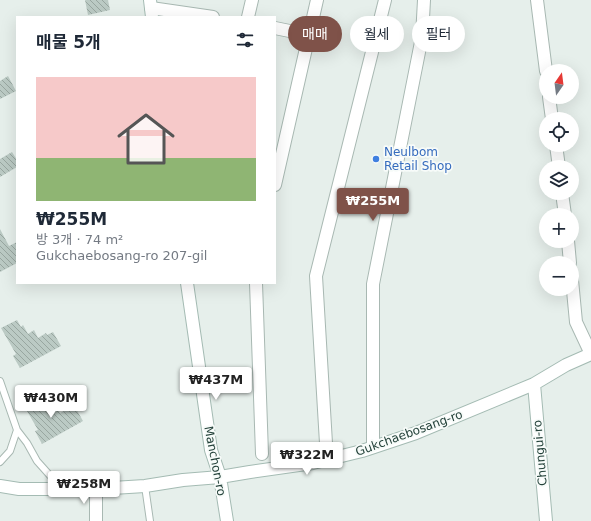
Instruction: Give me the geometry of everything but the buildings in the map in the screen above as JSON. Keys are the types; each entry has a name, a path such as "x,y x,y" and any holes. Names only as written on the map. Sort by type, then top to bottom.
{"street":[{"path":"248,16 252,0"},
{"path":"313,16 316,0"},
{"path":"327,460 316,276 385,0"},
{"path":"373,448 373,284 422,37 424,0"},
{"path":"537,0 545,64"},
{"path":"151,8 206,16"},
{"path":"276,28 288,31"},
{"path":"276,179 305,52"},
{"name":"Manchon-ro","path":"186,284 212,450 220,477 227,521"},
{"path":"256,284 262,454"},
{"path":"574,296 576,322 591,354"},
{"name":"Gukchaebosang-ro","path":"0,486 20,489 96,489 145,486 183,480 220,477 327,460 373,448 416,433 534,384 566,365 591,354"},
{"name":"Chungui-ro","path":"534,384 546,521"},
{"path":"96,489 96,521"}],"lane":[{"path":"0,381 17,430 27,443 37,461 62,489"},
{"path":"0,462 10,450 17,430"},
{"path":"145,486 150,521"}],"place":[{"name":"Neulbom Retail Shop","path":"376,159"}]}
